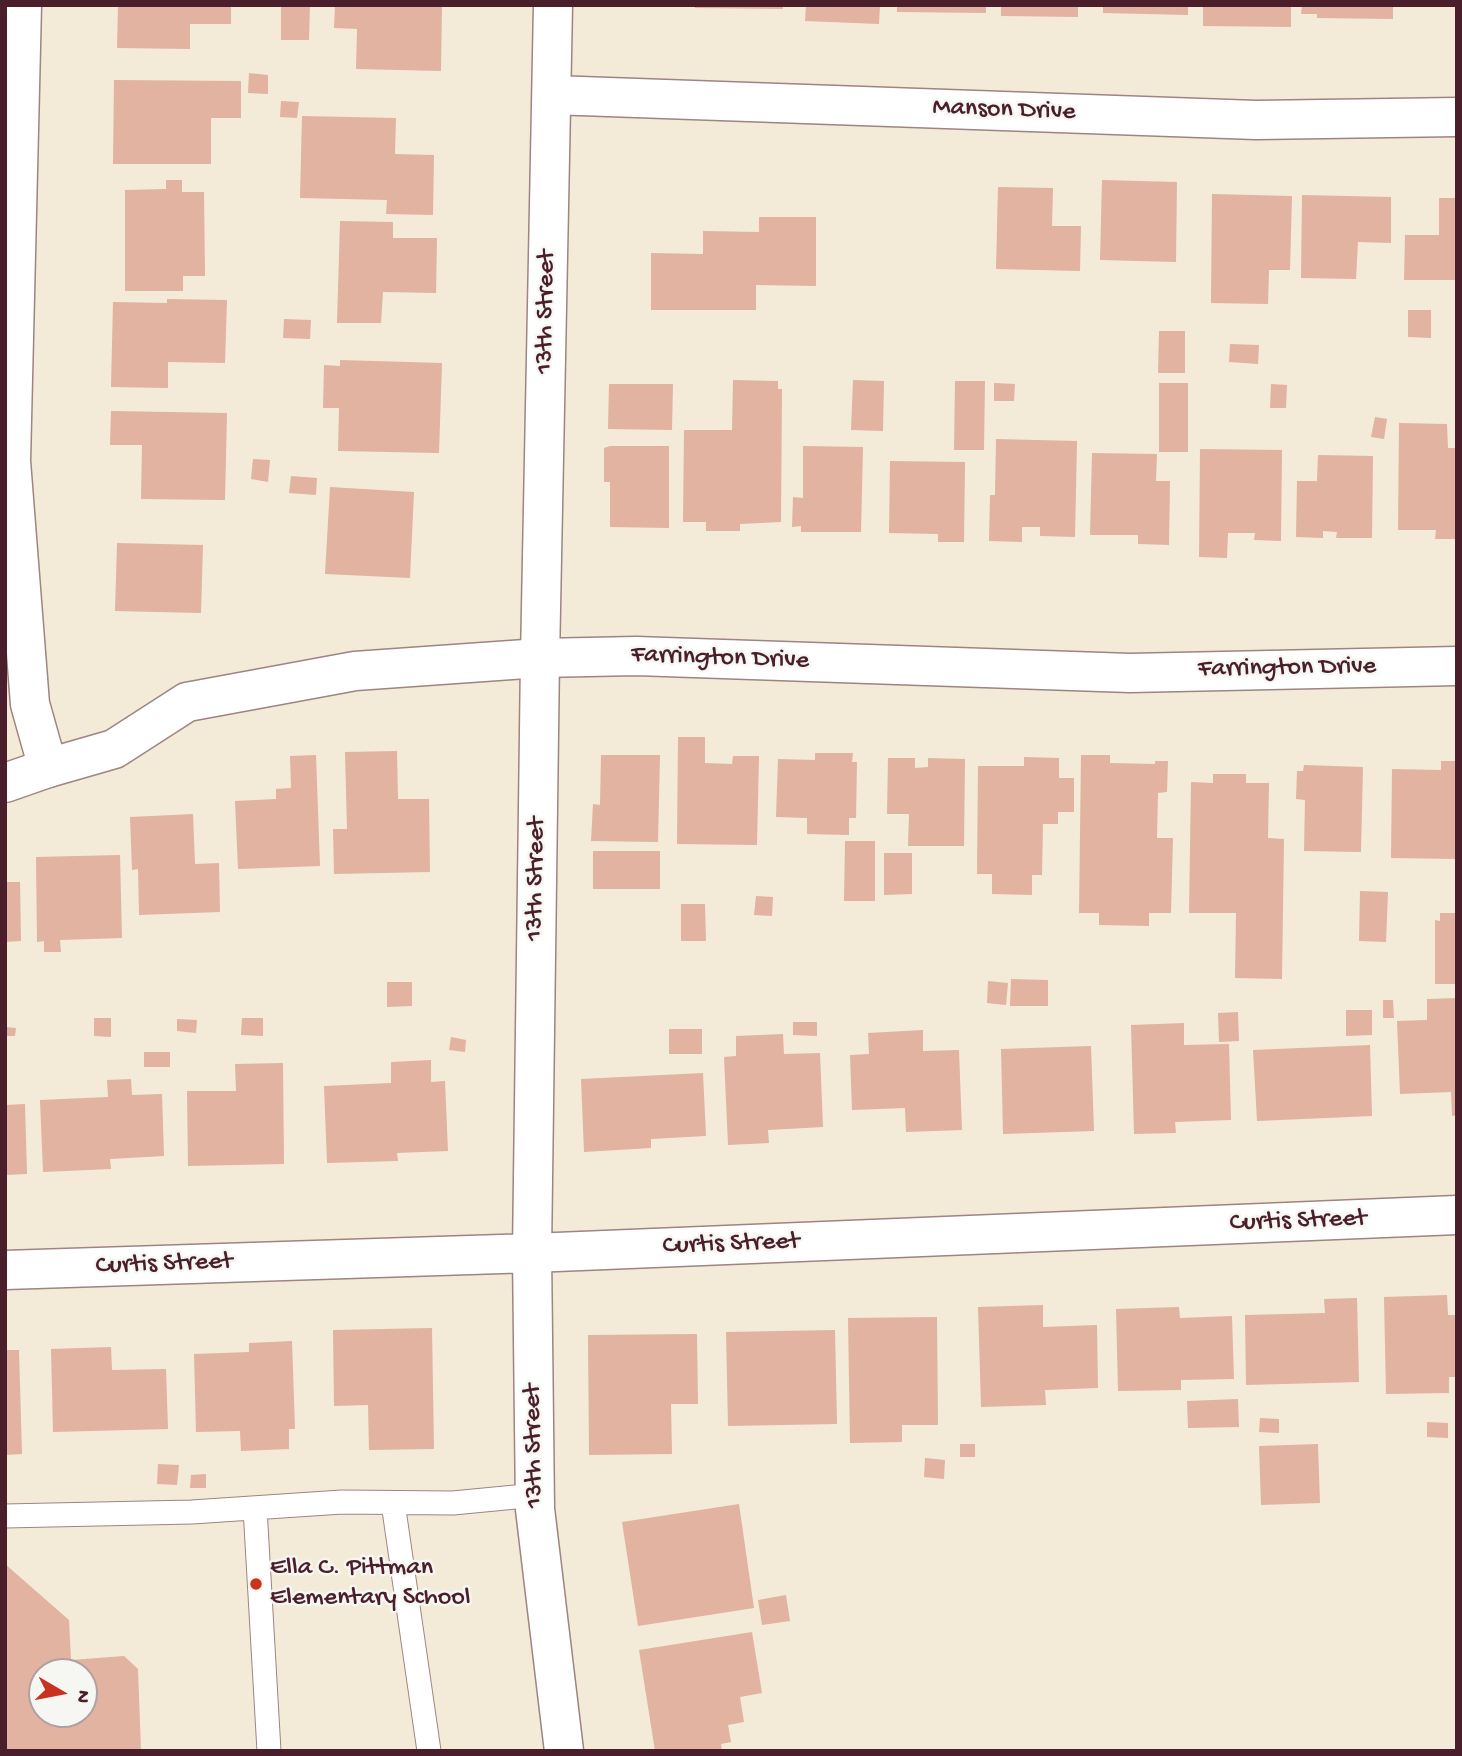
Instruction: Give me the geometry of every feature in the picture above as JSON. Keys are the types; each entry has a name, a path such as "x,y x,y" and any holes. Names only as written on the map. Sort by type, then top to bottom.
{"street":[{"path":"22,5 11,461 30,704 48,768"},
{"name":"13th Street","path":"553,5 532,1253 536,1495 564,1751"},
{"name":"Manson Drive","path":"552,95 1256,120 1457,117"},
{"name":"Farrington Drive","path":"5,783 114,749 187,702 355,671 540,658 636,656 1130,673 1457,666"},
{"name":"Curtis Street","path":"5,1270 532,1253 1457,1216"}],"lane":[{"path":"5,1516 255,1508 342,1502 453,1503 536,1495"},
{"path":"393,1503 429,1751"},
{"path":"255,1508 269,1751"}],"building":[{"path":"118,5 231,5 231,24 190,24 190,49 117,48"},
{"path":"281,5 310,5 309,40 281,40"},
{"path":"335,5 442,5 441,71 356,69 357,29 334,28"},
{"path":"695,5 783,5 783,9 695,8"},
{"path":"806,5 880,5 879,24 805,21"},
{"path":"897,5 986,5 986,13 897,12"},
{"path":"1001,5 1078,5 1078,17 1001,16"},
{"path":"1103,5 1188,5 1188,15 1103,13"},
{"path":"1203,5 1291,6 1291,27 1203,26"},
{"path":"1302,5 1393,5 1393,19 1317,18 1317,14 1301,14"},
{"path":"249,73 268,75 268,94 248,93"},
{"path":"114,80 241,81 241,118 211,118 211,164 113,164"},
{"path":"281,101 299,102 297,118 280,117"},
{"path":"302,116 396,118 395,154 434,155 433,215 386,214 387,200 300,198"},
{"path":"166,180 182,180 182,192 204,192 205,276 183,276 183,291 125,291 125,190 166,189"},
{"path":"1102,180 1177,182 1176,262 1100,260"},
{"path":"998,187 1053,188 1052,226 1081,226 1080,271 996,269"},
{"path":"1212,194 1292,196 1290,270 1269,270 1268,304 1211,303"},
{"path":"1302,195 1391,197 1391,243 1358,242 1356,279 1301,278"},
{"path":"1439,198 1457,198 1457,280 1404,280 1405,235 1439,235"},
{"path":"759,217 816,217 816,286 756,285 756,310 651,310 651,253 703,254 703,231 759,232"},
{"path":"340,221 393,222 393,238 437,238 436,293 383,292 381,323 337,323"},
{"path":"167,299 227,300 225,363 168,362 168,388 111,387 113,302 167,303"},
{"path":"1408,310 1431,310 1431,338 1408,337"},
{"path":"284,319 311,320 310,339 283,338"},
{"path":"1159,331 1185,331 1185,373 1158,373"},
{"path":"1230,344 1259,345 1258,364 1229,362"},
{"path":"340,360 442,363 439,453 338,451 339,408 323,408 324,365 340,366"},
{"path":"733,380 778,381 778,389 782,389 781,522 740,524 740,531 706,531 706,522 683,522 684,430 732,430"},
{"path":"853,380 884,381 883,431 851,430"},
{"path":"955,381 985,381 984,450 954,450"},
{"path":"994,383 1015,384 1014,401 994,401"},
{"path":"1159,383 1188,383 1188,452 1159,452"},
{"path":"609,384 673,384 672,430 608,429"},
{"path":"1271,384 1287,385 1286,408 1270,408"},
{"path":"111,411 227,413 225,500 141,499 142,445 110,445"},
{"path":"1375,417 1387,419 1384,439 1371,437"},
{"path":"1399,423 1447,424 1448,448 1457,448 1457,539 1435,539 1436,530 1398,530"},
{"path":"996,439 1077,441 1075,537 1040,536 1040,527 1022,527 1022,542 989,541 990,495 995,495"},
{"path":"669,446 669,528 610,527 610,482 604,482 604,448"},
{"path":"803,446 863,447 861,532 801,532 801,526 792,527 793,497 803,498"},
{"path":"1200,449 1282,450 1281,541 1254,540 1255,533 1228,533 1227,558 1199,557"},
{"path":"1092,453 1157,454 1156,481 1170,481 1169,545 1138,544 1138,535 1090,535"},
{"path":"1318,455 1373,456 1372,538 1336,538 1337,532 1323,531 1323,538 1296,537 1297,481 1317,481"},
{"path":"253,459 270,460 268,482 251,479"},
{"path":"890,461 965,462 964,542 938,542 938,534 889,533"},
{"path":"291,476 317,478 316,495 289,493"},
{"path":"330,487 414,492 410,578 325,574"},
{"path":"117,543 203,545 201,613 115,611"},
{"path":"678,737 705,737 705,763 732,764 733,756 759,756 757,845 677,844"},
{"path":"397,751 398,799 429,799 430,872 334,874 333,829 347,829 345,752"},
{"path":"815,753 853,753 852,762 857,762 856,818 849,818 849,835 807,834 807,818 776,817 778,759 815,760"},
{"path":"316,755 320,866 238,869 235,801 276,799 276,789 291,788 290,756"},
{"path":"601,755 660,755 658,842 591,841 593,804 600,805"},
{"path":"1081,755 1110,755 1110,763 1155,764 1155,761 1168,761 1167,792 1158,793 1157,838 1173,838 1171,913 1149,913 1149,926 1099,925 1099,913 1079,913"},
{"path":"1024,757 1059,758 1059,778 1074,778 1074,812 1058,812 1058,824 1043,824 1042,875 1032,875 1032,895 992,894 992,874 977,874 978,766 1024,766"},
{"path":"888,758 915,758 915,768 928,767 928,758 965,759 964,846 908,846 909,814 887,814"},
{"path":"1441,761 1457,761 1457,859 1391,858 1392,769 1441,770"},
{"path":"1304,765 1363,767 1361,852 1304,851 1305,800 1296,799 1297,771 1303,771"},
{"path":"1213,774 1246,774 1246,783 1269,783 1268,838 1284,839 1282,979 1235,978 1236,913 1189,913 1191,782 1213,783"},
{"path":"193,814 195,864 219,863 220,912 139,915 138,869 132,870 130,817"},
{"path":"845,841 875,841 875,901 844,901"},
{"path":"593,851 660,851 660,889 593,889"},
{"path":"884,853 912,853 912,894 884,895"},
{"path":"120,855 122,938 60,940 61,952 44,952 44,941 37,942 36,857"},
{"path":"5,882 20,882 21,941 5,942"},
{"path":"1360,891 1388,892 1386,942 1359,941"},
{"path":"756,896 773,897 772,916 754,915"},
{"path":"681,904 705,904 706,941 681,941"},
{"path":"1440,913 1457,913 1457,984 1435,984 1435,920 1440,921"},
{"path":"1011,979 1048,980 1048,1006 1010,1006"},
{"path":"988,981 1008,983 1006,1005 987,1003"},
{"path":"387,982 412,982 412,1006 387,1007"},
{"path":"1457,998 1457,1115 1452,1116 1451,1092 1400,1094 1397,1021 1427,1020 1427,999"},
{"path":"1383,1000 1393,1000 1394,1018 1383,1018"},
{"path":"1346,1010 1372,1010 1372,1035 1346,1036"},
{"path":"1238,1012 1239,1041 1219,1042 1218,1013"},
{"path":"94,1018 111,1018 111,1037 94,1036"},
{"path":"242,1018 263,1018 263,1036 241,1035"},
{"path":"177,1019 197,1020 196,1033 177,1031"},
{"path":"793,1022 817,1022 817,1036 793,1035"},
{"path":"1184,1023 1184,1045 1229,1044 1231,1120 1175,1122 1176,1133 1134,1134 1131,1025"},
{"path":"5,1027 16,1028 15,1036 5,1036"},
{"path":"669,1029 702,1029 702,1054 669,1054"},
{"path":"923,1030 923,1051 959,1050 962,1130 906,1132 905,1108 852,1110 850,1055 869,1054 868,1033"},
{"path":"783,1034 784,1054 820,1053 823,1127 768,1130 769,1143 728,1145 724,1057 736,1056 736,1036"},
{"path":"451,1037 466,1040 465,1052 449,1050"},
{"path":"1370,1045 1372,1116 1257,1121 1253,1050"},
{"path":"1091,1046 1094,1131 1003,1134 1001,1049"},
{"path":"144,1052 170,1052 170,1067 144,1067"},
{"path":"431,1060 431,1082 445,1081 448,1151 397,1153 398,1161 327,1163 324,1086 391,1083 391,1062"},
{"path":"283,1063 284,1164 188,1166 187,1091 236,1091 235,1064"},
{"path":"703,1073 706,1136 651,1139 651,1148 584,1152 581,1079"},
{"path":"131,1079 132,1095 162,1094 164,1156 110,1159 111,1169 43,1172 40,1100 108,1097 107,1080"},
{"path":"25,1104 27,1174 5,1175 5,1105"},
{"path":"1447,1295 1448,1315 1457,1315 1457,1377 1449,1377 1449,1393 1386,1394 1384,1297"},
{"path":"1357,1298 1359,1382 1246,1385 1245,1315 1325,1313 1324,1299"},
{"path":"1043,1305 1043,1327 1097,1325 1098,1388 1045,1390 1046,1405 981,1407 978,1307"},
{"path":"1179,1307 1180,1318 1232,1316 1234,1379 1181,1380 1181,1390 1118,1391 1116,1309"},
{"path":"937,1317 938,1425 902,1425 902,1442 850,1443 848,1318"},
{"path":"432,1328 434,1449 369,1450 368,1405 334,1406 333,1330"},
{"path":"835,1330 837,1424 728,1426 726,1332"},
{"path":"697,1334 698,1404 671,1404 672,1454 589,1455 588,1335"},
{"path":"292,1341 295,1429 289,1429 289,1449 241,1451 240,1431 196,1432 194,1354 249,1352 249,1343"},
{"path":"111,1347 112,1370 166,1369 168,1429 53,1432 51,1349"},
{"path":"5,1350 19,1350 22,1454 5,1455"},
{"path":"1238,1399 1239,1427 1188,1428 1187,1401"},
{"path":"1260,1418 1279,1419 1279,1433 1259,1432"},
{"path":"1427,1422 1448,1423 1448,1438 1427,1437"},
{"path":"960,1444 975,1444 975,1457 960,1457"},
{"path":"1318,1444 1320,1503 1261,1505 1259,1446"},
{"path":"925,1458 945,1460 944,1479 924,1477"},
{"path":"158,1464 179,1465 177,1485 157,1484"},
{"path":"206,1474 206,1488 190,1488 191,1475"},
{"path":"739,1504 754,1608 638,1626 622,1522"},
{"path":"5,1564 69,1620 71,1658 28,1658 28,1728 98,1728 98,1658 124,1656 138,1669 141,1751 5,1751"},
{"path":"786,1595 790,1621 762,1625 758,1600"},
{"path":"752,1632 762,1693 740,1697 744,1722 728,1725 731,1742 721,1744 722,1751 655,1751 639,1650"}],"place":[{"name":"Ella C. Pittman Elementary School","path":"256,1584"}]}
